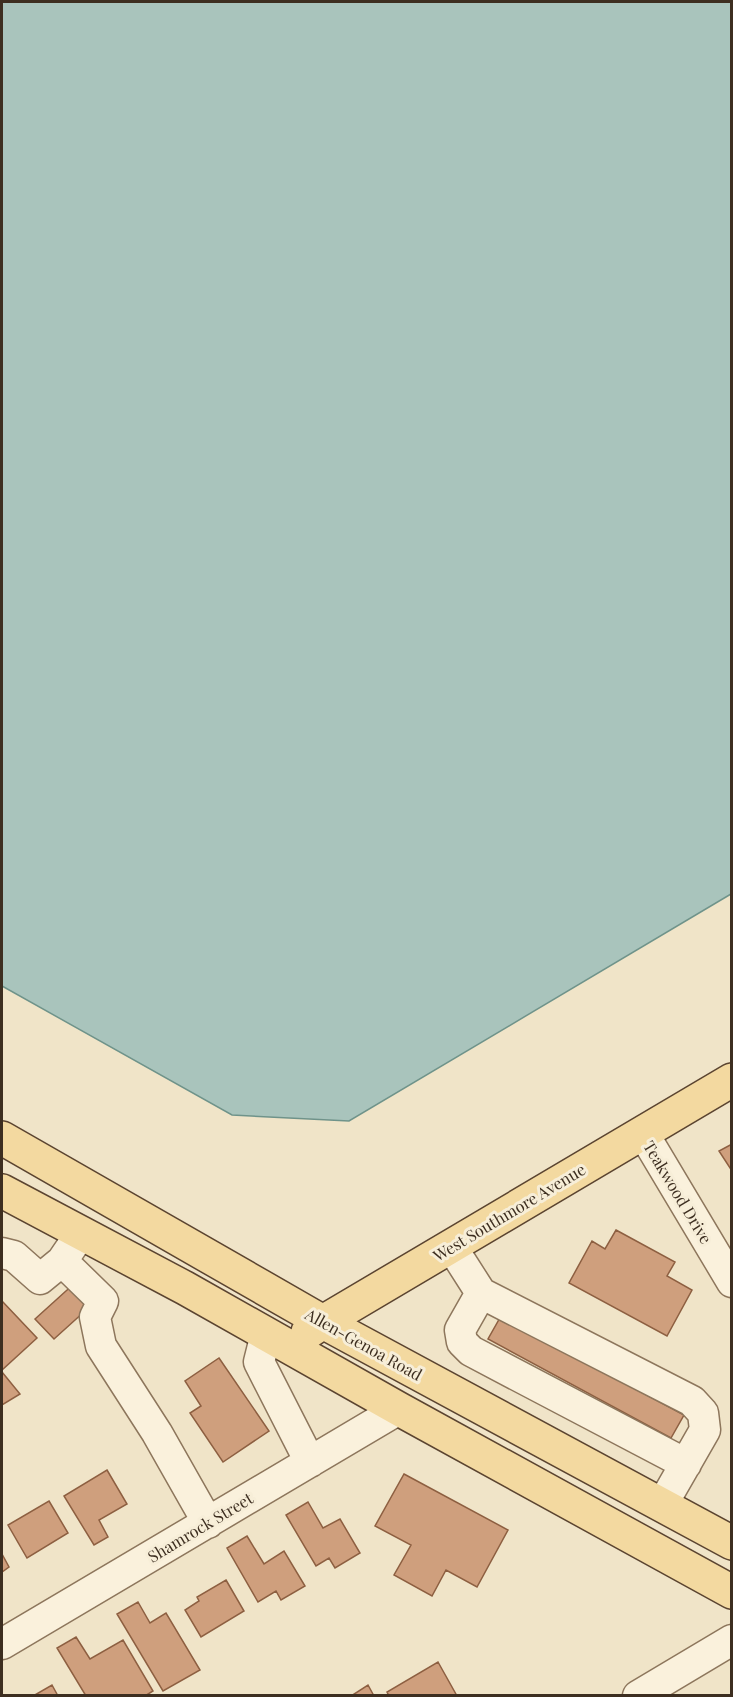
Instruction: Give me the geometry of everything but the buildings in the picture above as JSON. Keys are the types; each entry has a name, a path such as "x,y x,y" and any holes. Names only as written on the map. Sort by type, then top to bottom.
{"main road":[{"name":"West Southmore Avenue","path":"277,1340 322,1322 732,1080"},
{"name":"Allen-Genoa Road","path":"2,1138 322,1322 732,1543"},
{"path":"2,1191 185,1288 732,1593"}],"street":[{"name":"Teakwood Drive","path":"643,1133 732,1282"},
{"path":"2,1253 14,1256 40,1279 62,1261 81,1233"},
{"path":"451,1246 481,1293 692,1401 703,1413 705,1430 662,1505"},
{"path":"62,1261 103,1301 95,1317 100,1346 157,1433 208,1523"},
{"path":"481,1293 460,1330 462,1342 471,1351 686,1464"},
{"path":"277,1340 259,1362 309,1462"},
{"name":"Shamrock Street","path":"2,1644 399,1409"},
{"path":"638,1695 732,1640"}],"water":[{"path":"2,2 731,2 731,894 349,1121 232,1115 2,986"}]}
